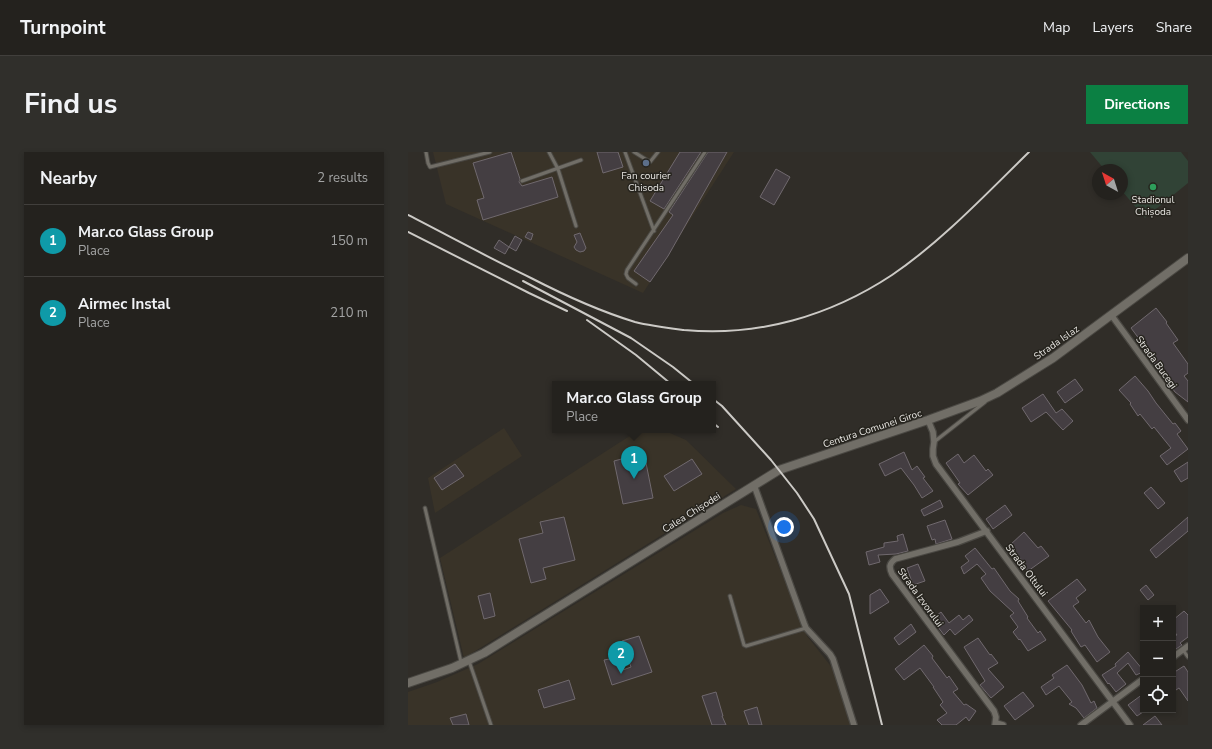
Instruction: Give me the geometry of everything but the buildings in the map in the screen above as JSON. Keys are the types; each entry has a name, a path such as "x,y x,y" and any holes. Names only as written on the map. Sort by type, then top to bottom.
{"main road":[{"name":"Strada Islaz","path":"997,393 1053,358 1112,316 1188,258"},
{"name":"Centura Comunei Giroc","path":"754,485 779,470 928,420 980,401 997,393"},
{"name":"Calea Chișodei","path":"408,683 465,662 491,648 754,485"}],"street":[{"name":"Strada Bucegi","path":"1112,316 1188,420"},
{"name":"Strada Oltului","path":"928,420 933,432 934,442 932,449 936,464 1130,725"},
{"path":"754,485 806,628 834,659 854,725"},
{"name":"Strada Izvorului","path":"987,531 958,542 895,559 890,562 889,567 892,574 994,711 996,724"},
{"path":"1176,655 1188,646"},
{"path":"1081,725 1140,681"},
{"path":"996,724 1003,725"}],"lane":[{"path":"426,152 430,167 490,152"},
{"path":"549,152 558,169 576,226"},
{"path":"625,152 654,231"},
{"path":"634,152 650,162 658,152"},
{"path":"636,284 628,278 626,274 705,152"},
{"path":"522,181 581,160"},
{"name":"Strada Islaz","path":"934,442 997,393"},
{"path":"425,508 465,662 491,725"},
{"path":"730,596 744,645 746,646 806,628"},
{"path":"1183,650 1188,657"}],"shaded area":[{"path":"433,152 734,152 643,293 446,204"},
{"path":"504,428 522,456 435,513 428,478"},
{"path":"634,433 670,433 686,440 736,489 464,658 440,558"},
{"path":"741,505 756,509 807,636 833,669 850,725 408,725 408,692 437,682 478,664 723,513"}],"green space":[{"name":"Stadionul Chișoda","path":"1090,152 1181,152 1188,161 1188,183 1145,218 1128,198 1128,164 1100,164"}],"railway":[{"path":"408,215 500,263 556,290 595,308 622,318 647,325 684,330 739,330 766,326 818,312 844,302 892,275 946,232 1029,152"},
{"path":"408,232 567,311"},
{"path":"523,281 631,338 690,381"},
{"path":"587,320 636,355 667,381"},
{"path":"716,401 771,460 797,493 814,519 849,594 882,725"}],"place":[{"name":"Fan courier Chisoda","path":"646,163"},
{"name":"Stadionul Chișoda","path":"1153,187"},
{"name":"Mar.co Glass Group","path":"634,479"},
{"name":"Airmec Instal","path":"621,674"}]}
